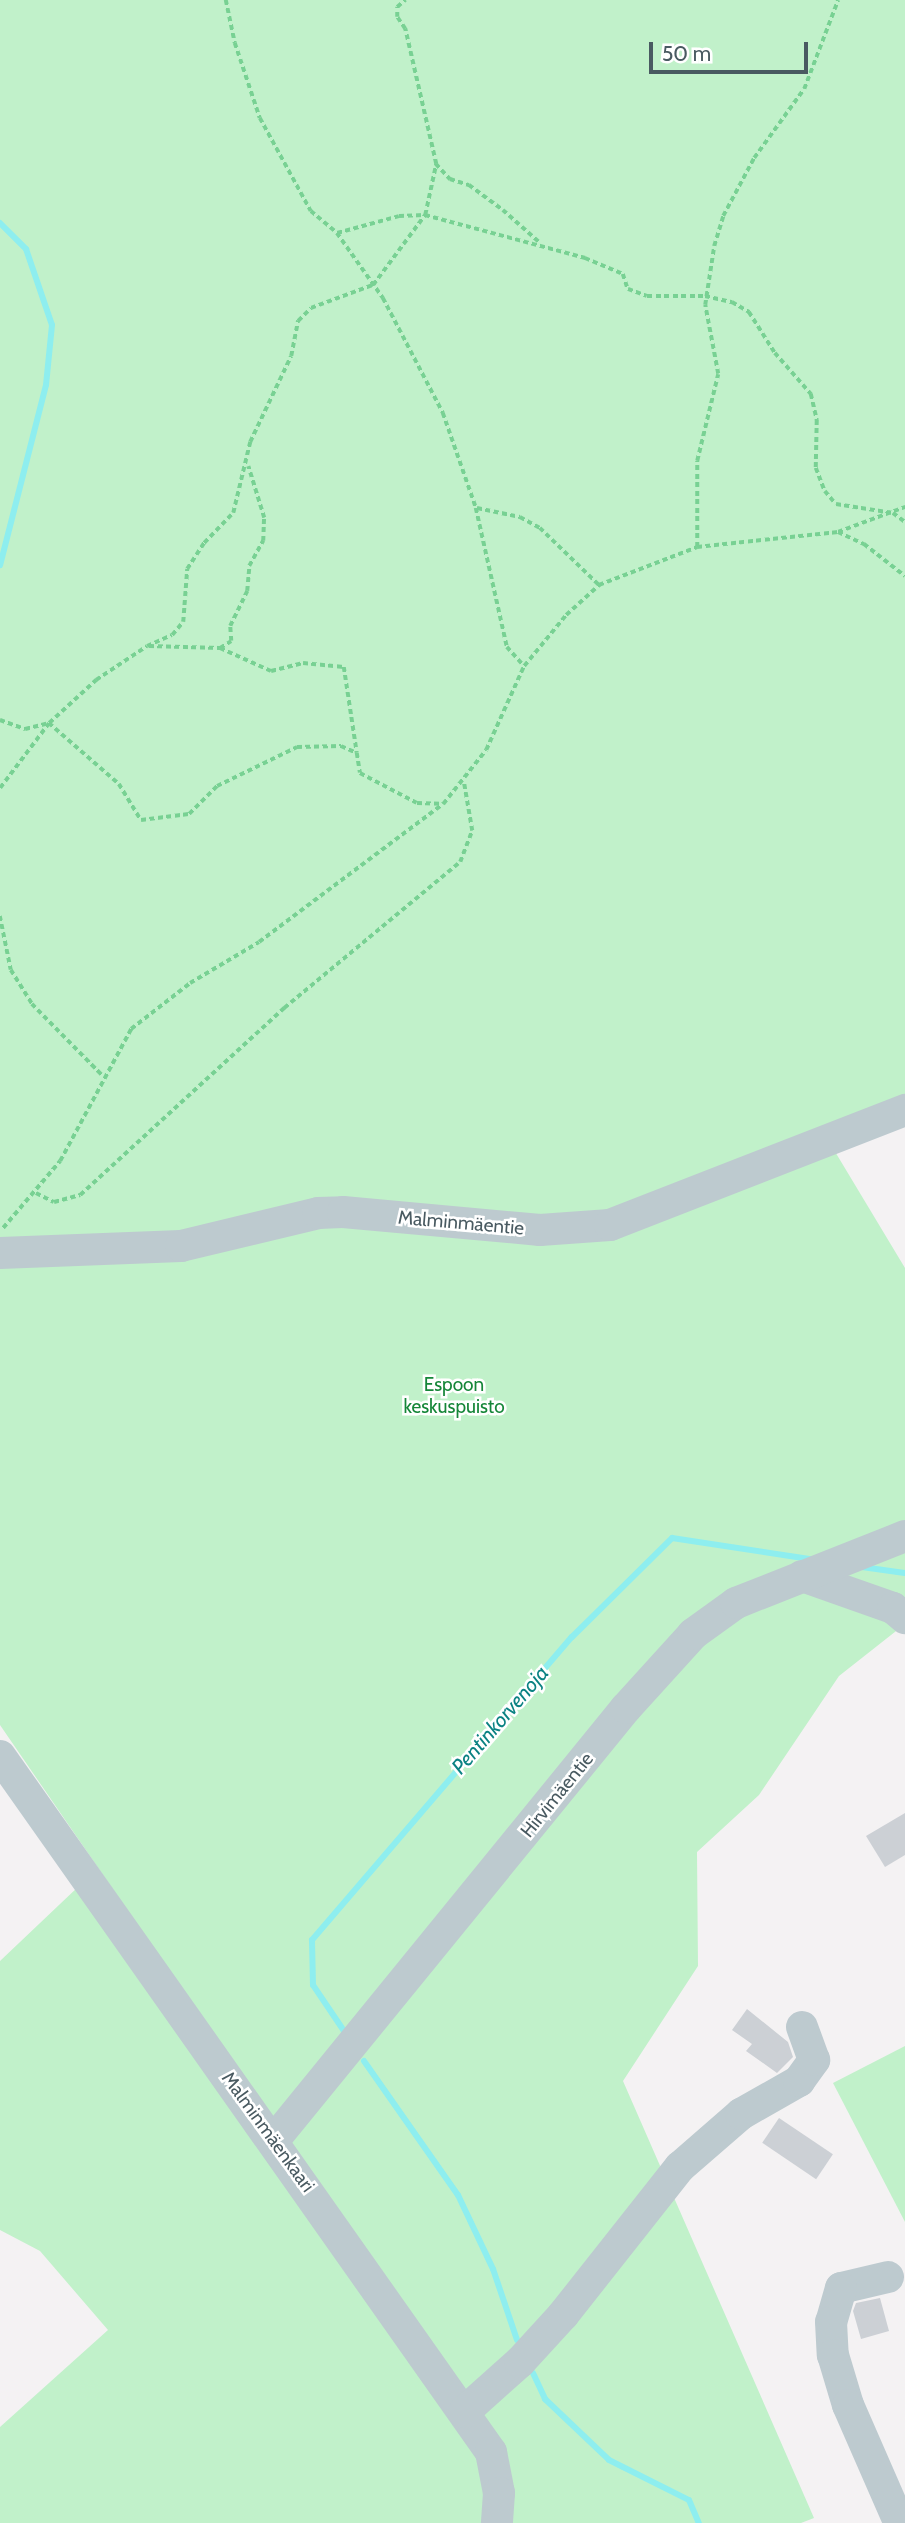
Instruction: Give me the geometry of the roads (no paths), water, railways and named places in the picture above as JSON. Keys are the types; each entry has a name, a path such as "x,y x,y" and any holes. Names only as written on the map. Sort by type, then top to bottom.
{"street":[{"name":"Malminmäentie","path":"0,1253 181,1246 318,1213 343,1212 540,1230 610,1225 905,1110"},
{"name":"Hirvimäentie","path":"274,2140 626,1708 693,1634 736,1603 905,1536"},
{"path":"802,1576 893,1608 905,1618"},
{"name":"Malminmäenkaari","path":"0,1756 274,2140 491,2452 499,2493 497,2523"},
{"path":"464,2412 520,2362 563,2315 680,2167 741,2114 799,2081 814,2060 802,2027"},
{"path":"888,2277 841,2288 831,2322 833,2354 848,2405 894,2518"}],"waterway":[{"path":"0,223 26,249 52,325 46,385 0,565"},
{"name":"Pentinkorvenoja","path":"344,2031 313,1985 312,1940 572,1637 672,1538 809,1559"},
{"name":"Pentinkorvenoja","path":"862,1567 905,1573"},
{"name":"Pentinkorvenoja","path":"364,2061 458,2195 493,2269 517,2340"},
{"name":"Pentinkorvenoja","path":"533,2373 545,2399 609,2460 689,2500 699,2523"}],"park label":[{"name":"Espoon keskuspuisto","path":"454,1396"}]}
